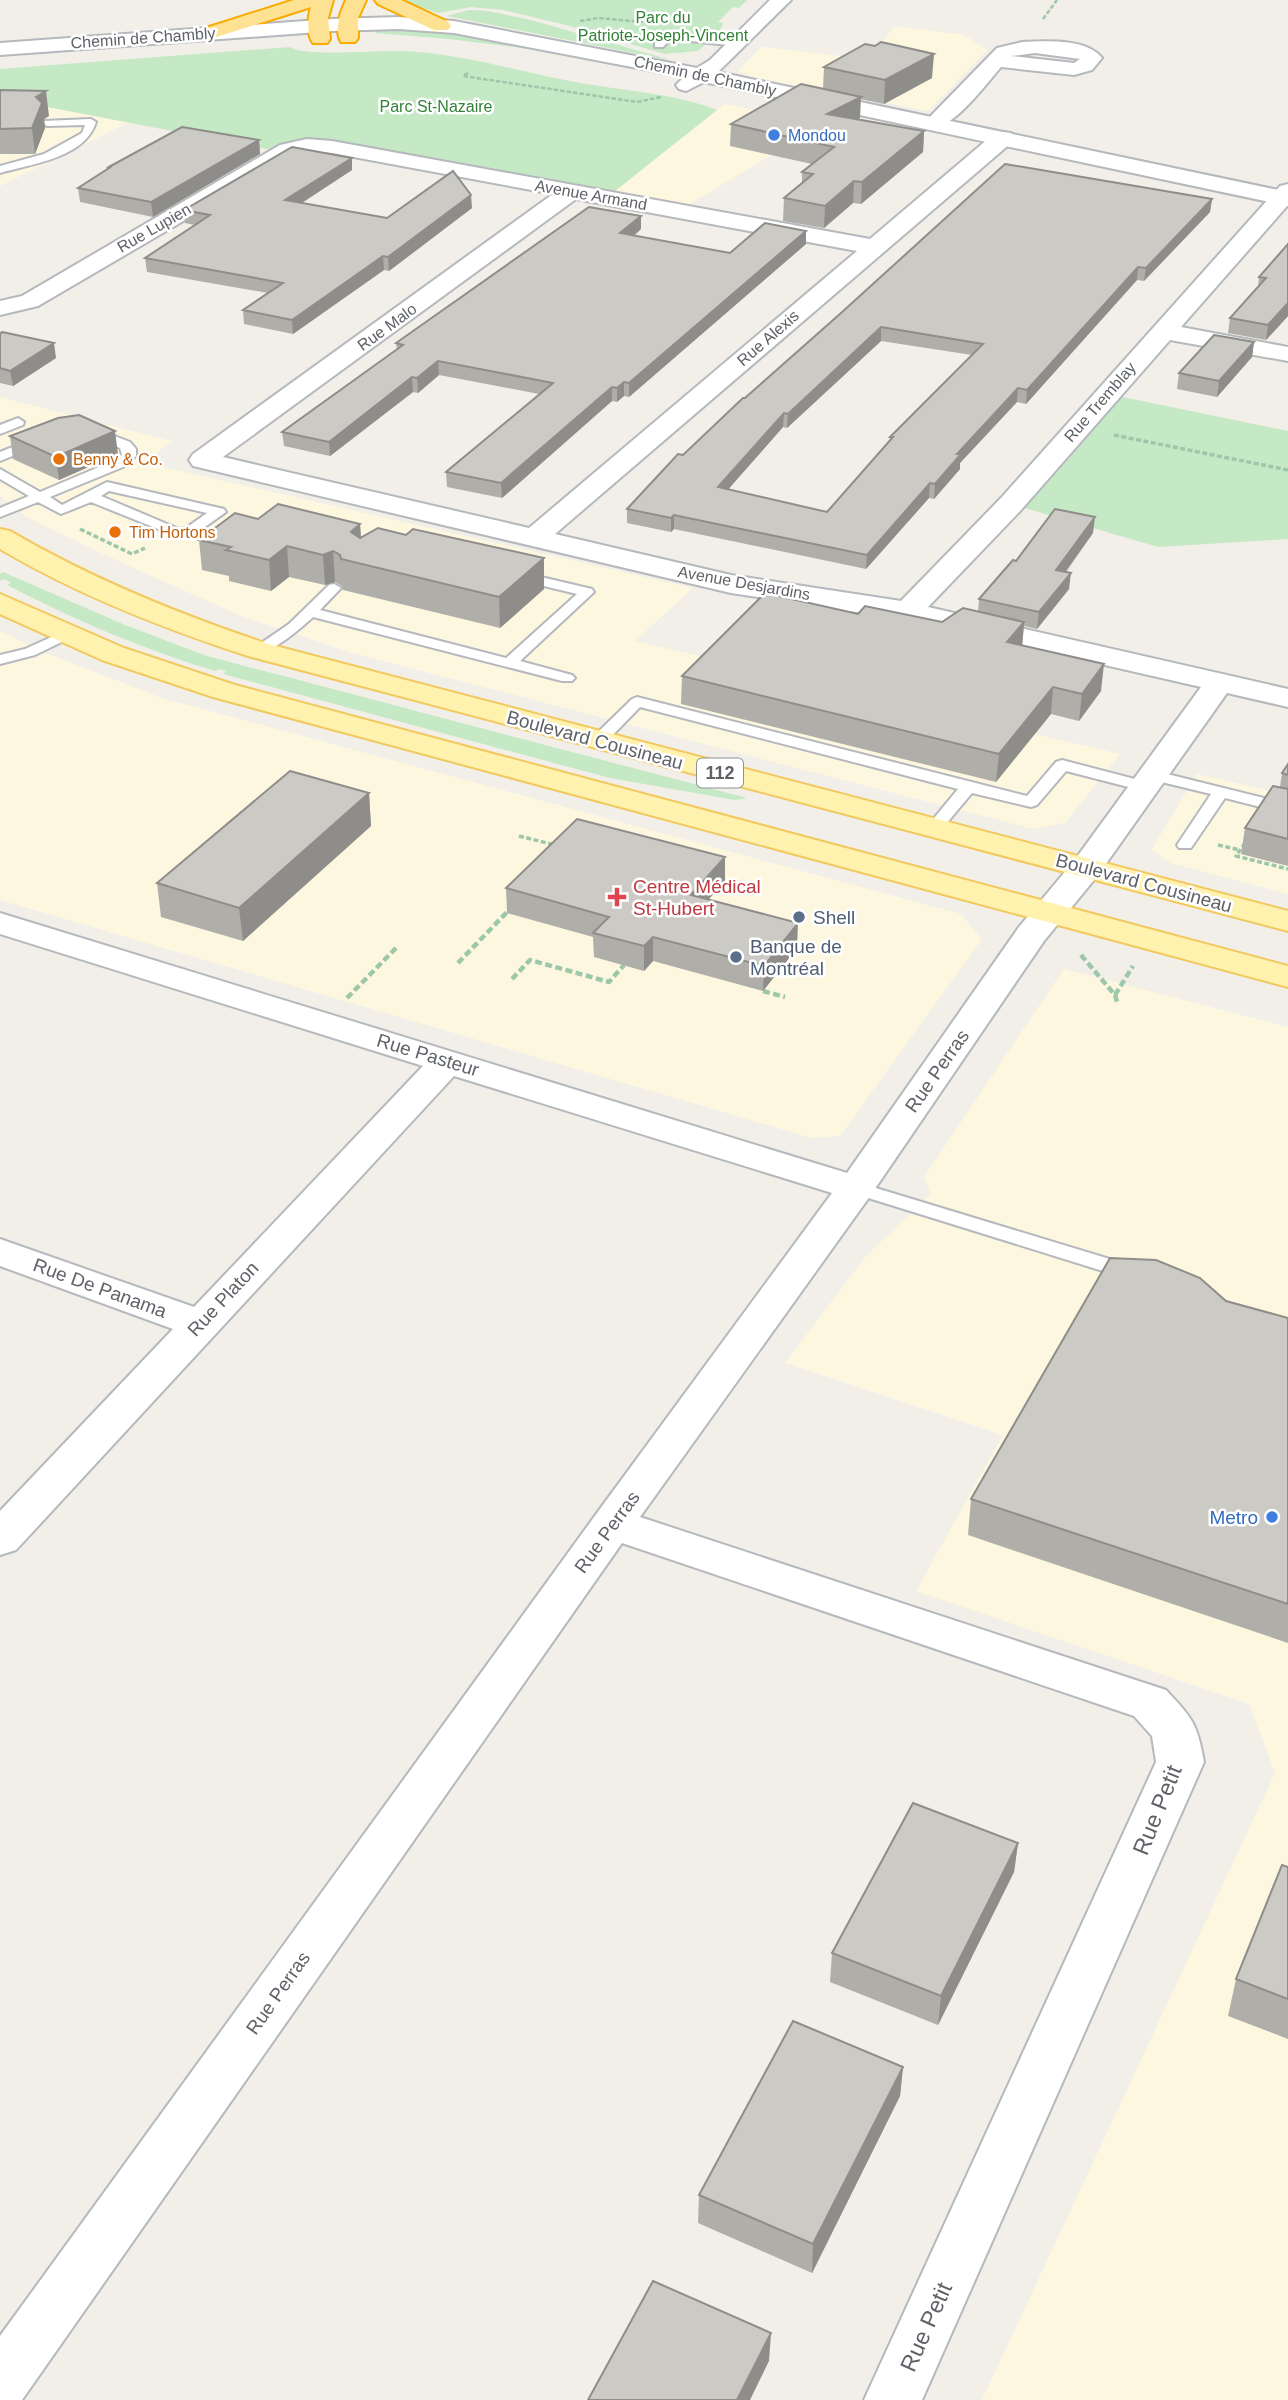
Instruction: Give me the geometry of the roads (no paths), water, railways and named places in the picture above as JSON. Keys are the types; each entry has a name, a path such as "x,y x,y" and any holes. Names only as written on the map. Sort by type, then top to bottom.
{"highway":[{"path":"210,33 314,0"},
{"path":"319,32 323,0"},
{"path":"348,31 356,0"},
{"path":"385,0 440,26"}],"main road":[{"name":"Boulevard Cousineau","path":"0,537 50,566 103,591 192,628 258,650 1288,921"},
{"path":"0,603 66,634 163,672 290,711 1288,977"}],"street":[{"path":"672,92 702,75 781,0"},
{"name":"Chemin de Chambly","path":"0,49 210,33 319,32 440,26 497,33 935,123 998,141"},
{"name":"Chemin de Chambly","path":"348,31 488,49 672,92 998,141 1286,196"},
{"name":"Chemin de Chambly","path":"0,63 319,32"},
{"path":"935,123 948,113 997,61"},
{"name":"Rue Alexis","path":"533,539 998,141"},
{"name":"Avenue Armand","path":"307,145 332,146 875,247"},
{"name":"Rue Lupien","path":"0,308 30,300 288,150 307,145"},
{"name":"Rue Malo","path":"201,460 571,192"},
{"name":"Rue Tremblay","path":"908,611 1011,504 1162,331 1286,196"},
{"path":"1162,331 1288,354"},
{"name":"Avenue Desjardins","path":"201,460 731,584 908,611 1288,698"},
{"name":"Rue Perras","path":"0,2383 612,1524 856,1188 1048,913 1086,868 1218,684"},
{"name":"Rue Pasteur","path":"0,923 856,1188"},
{"name":"Rue Platon","path":"0,1539 449,1061"},
{"name":"Rue De Panama","path":"0,1252 200,1324"},
{"name":"Rue Petit","path":"612,1524 1150,1703 1175,1730 1180,1762 893,2400"}],"lane":[{"path":"659,45 669,36 738,43"},
{"path":"0,170 54,153 87,135 91,122 47,123"},
{"path":"0,162 13,164"},
{"path":"0,430 18,422"},
{"path":"0,513 118,464 129,456 129,449 125,445 82,429"},
{"path":"0,457 50,436"},
{"path":"0,473 61,510 91,497 107,486 219,512 190,531 178,533 91,497"},
{"path":"509,663 587,592 511,574"},
{"path":"258,650 294,627 334,588"},
{"path":"308,611 567,678"},
{"path":"0,660 30,652 66,634"},
{"path":"598,741 637,702 1031,802 1062,765 1221,792 1288,809"},
{"path":"934,828 968,787"},
{"path":"1185,845 1221,792"},
{"path":"856,1188 1150,1278"}],"place":[{"name":"Mondou","path":"774,135"},
{"name":"Benny & Co.","path":"59,459"},
{"name":"Tim Hortons","path":"115,532"},
{"name":"Centre Médical St-Hubert","path":"617,897"},
{"name":"Shell","path":"799,917"},
{"name":"Banque de Montréal","path":"736,957"},
{"name":"Metro","path":"1272,1517"}],"park label":[{"name":"Parc du Patriote-Joseph-Vincent","path":"663,26"},
{"name":"Parc St-Nazaire","path":"436,106"}]}
